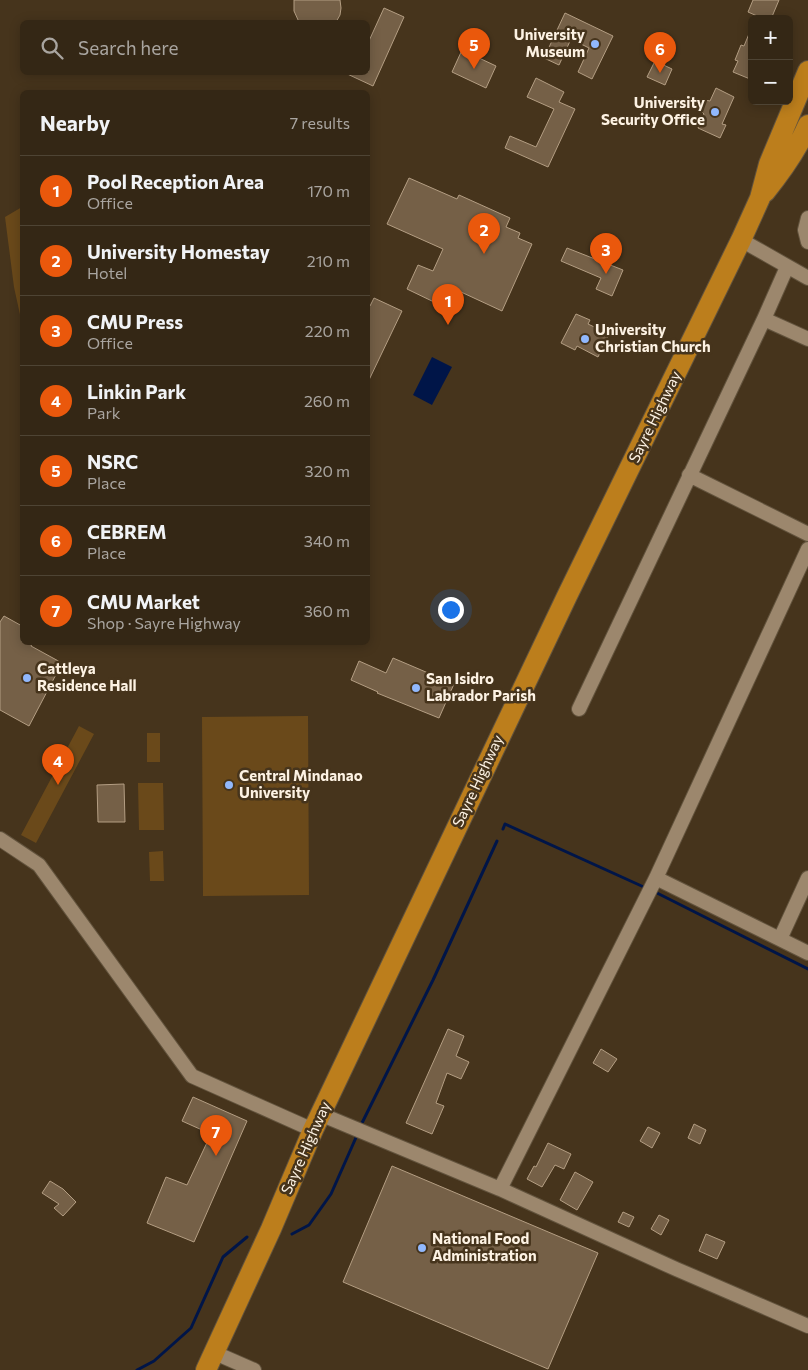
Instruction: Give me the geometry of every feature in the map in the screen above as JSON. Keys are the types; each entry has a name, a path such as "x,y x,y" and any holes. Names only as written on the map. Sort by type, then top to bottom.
{"highway":[{"name":"Sayre Highway","path":"211,1361 271,1229 316,1122 567,596 741,240 760,198 769,164 808,71"},
{"path":"786,122 789,129 794,133 807,128"},
{"name":"Sayre Highway","path":"760,198 793,154 807,128"}],"street":[{"path":"808,218 805,230 808,242"},
{"path":"741,240 808,278"},
{"path":"579,709 787,267"},
{"path":"764,319 808,339"},
{"path":"689,475 808,534"},
{"path":"500,1189 656,878 808,549"},
{"path":"0,839 39,865 192,1076 500,1189 676,1269 808,1326"},
{"path":"656,878 808,953"},
{"path":"780,939 808,878"},
{"path":"211,1361 254,1370"}],"shaded area":[{"path":"20,208 20,315 14,287 5,217"},
{"path":"308,716 309,895 203,896 202,717"},
{"path":"79,726 94,734 36,843 21,835"},
{"path":"147,733 160,733 160,762 147,762"},
{"path":"138,783 163,783 164,830 139,830"},
{"path":"163,851 164,881 150,881 149,852"}],"water":[{"path":"432,357 452,367 432,405 413,395"}],"building":[{"path":"294,0 340,0 341,8 337,20 298,20 294,11"},
{"path":"753,0 779,0 773,15 755,15 748,12"},
{"path":"384,8 404,17 373,86 349,75 370,75 370,39"},
{"name":"University Museum","path":"565,13 613,36 592,79 578,72 589,48 571,39 559,65 544,58"},
{"path":"748,36 748,78 733,72 738,61 735,60 741,45 744,46"},
{"path":"462,50 496,66 486,88 452,72"},
{"path":"655,61 672,69 665,85 647,77"},
{"path":"536,78 564,92 559,102 575,109 548,167 505,148 510,136 536,147 554,109 527,97"},
{"name":"University Security Office","path":"716,88 734,97 722,124 726,125 720,138 698,128 704,114 700,110 705,100 710,101"},
{"path":"409,178 457,199 459,195 510,218 506,227 520,233 518,238 532,244 502,311 461,292 459,297 440,289 434,302 407,289 418,265 433,271 443,249 387,224"},
{"path":"567,248 623,270 612,296 596,289 601,278 561,261"},
{"path":"374,298 402,311 370,378 370,306"},
{"name":"University Christian Church","path":"576,314 590,320 588,324 609,334 598,357 577,346 575,350 561,343"},
{"name":"Cattleya Residence Hall","path":"4,616 20,625 20,645 32,645 62,663 29,726 0,710 0,622"},
{"name":"San Isidro Labrador Parish","path":"393,658 454,684 439,718 377,693 351,680 359,661 386,673"},
{"path":"124,784 125,822 98,822 97,785"},
{"path":"448,1029 464,1036 456,1056 469,1062 461,1079 447,1073 436,1103 444,1106 432,1134 406,1123"},
{"path":"601,1049 617,1059 608,1072 593,1063"},
{"path":"193,1097 247,1121 194,1242 147,1223 166,1177 187,1185 211,1134 182,1121"},
{"path":"694,1124 706,1130 700,1144 688,1138"},
{"path":"648,1127 660,1133 652,1148 640,1141"},
{"path":"548,1143 571,1154 564,1169 555,1165 542,1187 527,1179 534,1166 536,1167"},
{"path":"392,1166 598,1253 548,1369 343,1282"},
{"path":"575,1172 593,1182 577,1210 560,1200"},
{"path":"50,1181 63,1189 76,1202 63,1216 54,1208 59,1204 42,1193"},
{"path":"623,1212 634,1217 629,1227 618,1222"},
{"path":"659,1215 669,1220 661,1235 651,1229"},
{"path":"706,1234 725,1242 717,1259 699,1251"}],"waterway":[{"path":"503,829 505,824 646,888"},
{"path":"360,1127 433,980 497,841"},
{"path":"657,893 808,969"},
{"path":"292,1234 309,1225 331,1194 358,1133"},
{"path":"137,1370 154,1361 191,1328 223,1257 247,1237"}],"place":[{"name":"University Museum","path":"595,44"},
{"name":"NSRC","path":"474,69"},
{"name":"CEBREM","path":"660,73"},
{"name":"University Security Office","path":"715,112"},
{"name":"University Homestay","path":"484,254"},
{"name":"CMU Press","path":"606,274"},
{"name":"Pool Reception Area","path":"448,325"},
{"name":"University Christian Church","path":"585,339"},
{"name":"Cattleya Residence Hall","path":"27,678"},
{"name":"San Isidro Labrador Parish","path":"416,688"},
{"name":"Linkin Park","path":"58,785"},
{"name":"Central Mindanao University","path":"229,785"},
{"name":"CMU Market","path":"216,1156"},
{"name":"National Food Administration","path":"422,1248"}]}
